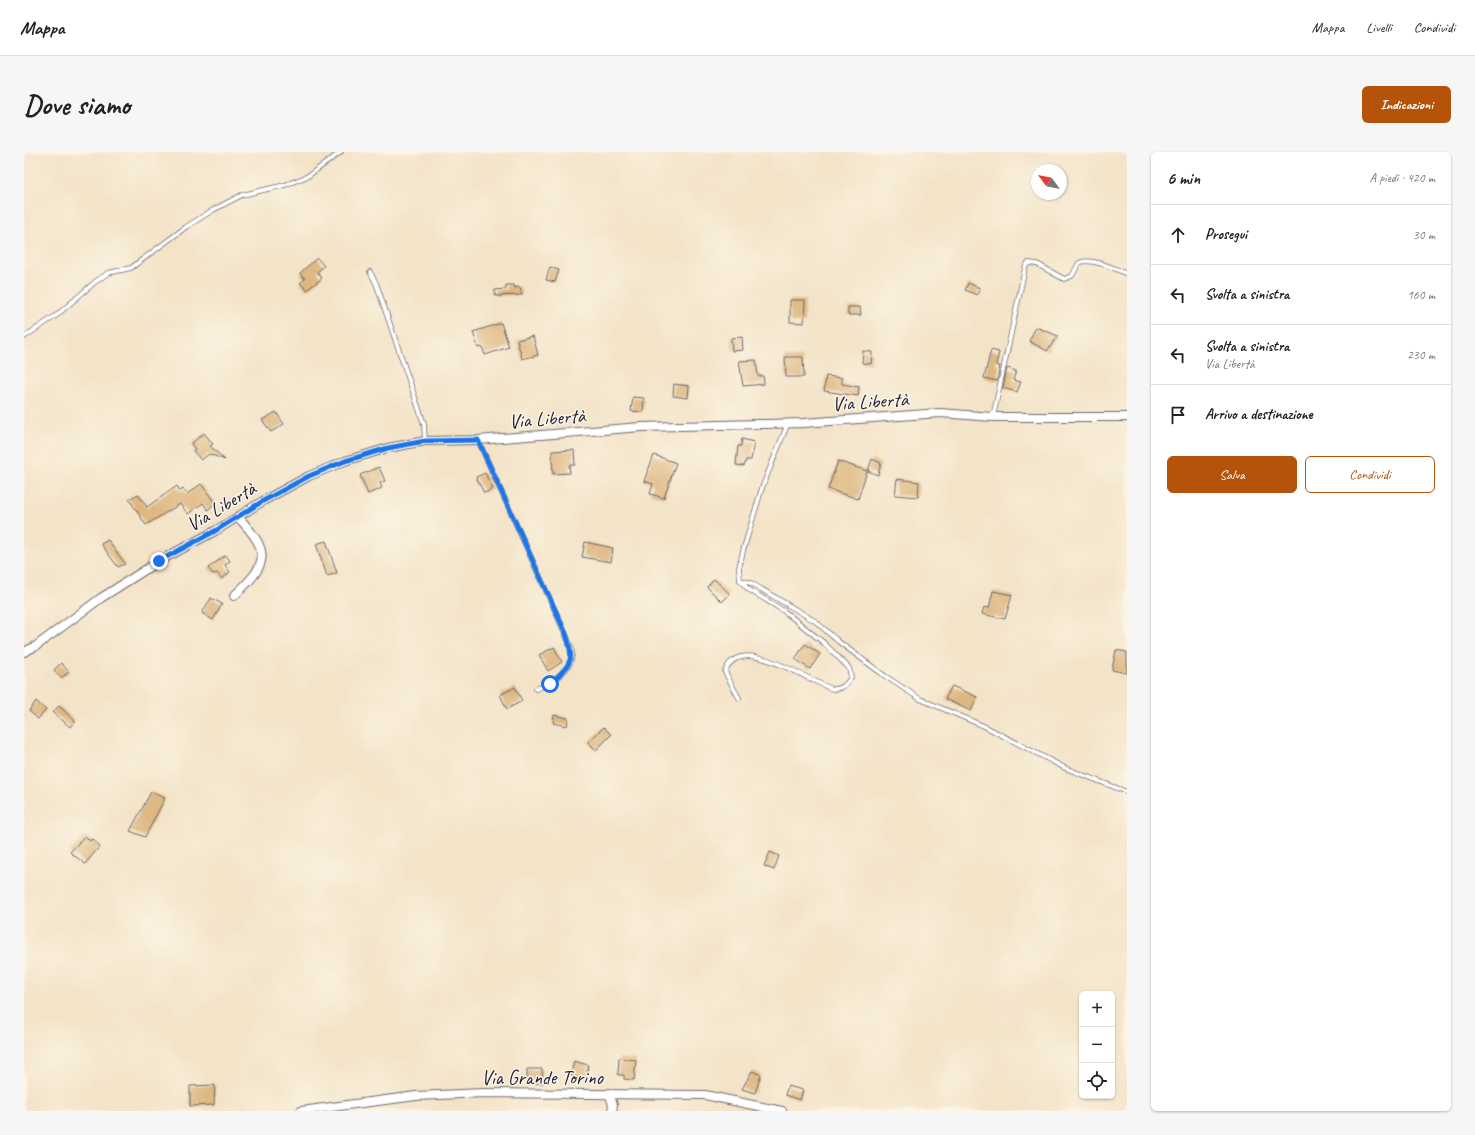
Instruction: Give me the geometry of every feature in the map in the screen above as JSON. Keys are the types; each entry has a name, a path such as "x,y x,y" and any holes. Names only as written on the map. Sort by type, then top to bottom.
{"street":[{"name":"Via Libertà","path":"24,652 36,646 102,598 159,561 215,531 263,501 309,476 345,461 375,452 425,441 478,440 642,427 789,423 940,413 993,417 1127,417"},
{"path":"234,596 257,573 262,560 260,547 238,517"},
{"name":"Via Grande Torino","path":"301,1111 416,1096 484,1093 705,1094 782,1111"},
{"path":"609,1093 613,1105 612,1111"}],"lane":[{"path":"24,337 57,315 101,277 108,273 131,268 186,227 213,210 242,195 285,185 308,176 341,152"},
{"path":"993,417 1025,268 1028,263 1037,264 1064,279 1072,276 1079,263 1087,261 1115,268 1127,274"},
{"path":"370,272 376,283 424,424 425,441"},
{"path":"739,698 725,672 728,664 733,658 741,657 766,659 833,689 839,689 846,685 851,673 849,668 805,626 748,589 740,580 739,568 743,551 762,488 789,423"},
{"path":"478,440 566,634 572,652 571,659 565,670 550,684 536,689"},
{"path":"740,580 751,582 815,621 838,642 920,699 986,727 1065,768 1127,792"}],"building":[{"path":"317,258 324,266 317,272 322,278 307,290 300,283 305,279 300,273"},
{"path":"550,267 559,270 555,282 546,280"},
{"path":"968,283 980,288 977,295 965,290"},
{"path":"506,285 514,285 515,288 520,287 522,295 495,296 495,290 506,289"},
{"path":"790,300 805,300 804,323 790,322"},
{"path":"848,307 860,307 861,315 848,315"},
{"path":"501,323 509,347 485,355 482,347 478,348 473,332"},
{"path":"1036,327 1058,336 1047,351 1029,341"},
{"path":"533,336 538,355 522,359 517,340"},
{"path":"742,337 743,350 732,351 731,338"},
{"path":"991,350 999,352 996,365 1000,366 997,381 984,378"},
{"path":"863,351 872,352 871,364 862,363"},
{"path":"785,357 803,357 804,377 786,377"},
{"path":"756,360 758,376 763,376 764,384 743,386 739,361"},
{"path":"1007,368 1016,371 1013,380 1021,382 1017,392 1003,388"},
{"path":"826,376 842,378 842,384 859,387 858,396 824,391"},
{"path":"674,384 689,386 688,398 673,396"},
{"path":"633,397 644,398 643,412 631,411"},
{"path":"276,412 284,424 271,432 262,420"},
{"path":"204,433 213,444 210,446 225,460 209,454 201,460 193,451 195,449 191,444"},
{"path":"742,439 754,442 751,460 746,460 744,466 736,465 738,446 741,446"},
{"path":"574,450 575,465 569,465 570,473 553,474 552,451"},
{"path":"654,455 676,463 664,498 650,494 653,484 644,481"},
{"path":"872,459 881,463 878,475 868,471"},
{"path":"838,461 867,471 858,499 828,489"},
{"path":"379,467 385,481 380,483 382,488 368,494 360,475"},
{"path":"485,473 493,489 484,493 476,477"},
{"path":"897,479 919,482 918,497 895,495"},
{"path":"201,484 215,503 208,510 203,503 188,514 180,504 146,525 129,499 138,494 147,507 177,486 180,491 183,489 187,494"},
{"path":"108,540 125,564 118,567 101,544"},
{"path":"326,541 337,573 327,576 316,544"},
{"path":"585,542 613,548 611,562 582,557"},
{"path":"226,555 230,561 225,565 230,572 222,579 217,573 213,574 208,568"},
{"path":"714,579 730,594 722,602 707,587"},
{"path":"993,591 1012,595 1005,619 982,614 984,607 989,608"},
{"path":"211,598 222,604 213,620 202,613"},
{"path":"805,644 820,654 810,669 795,659"},
{"path":"554,647 562,662 548,671 539,655"},
{"path":"1116,650 1127,652 1127,673 1112,670"},
{"path":"61,663 69,672 61,678 54,670"},
{"path":"952,686 977,697 971,711 945,699"},
{"path":"515,687 522,701 507,709 500,695"},
{"path":"36,701 46,710 38,719 29,711"},
{"path":"59,706 75,721 70,727 53,712"},
{"path":"554,715 568,718 567,726 553,723"},
{"path":"604,727 611,735 596,750 588,742"},
{"path":"151,792 165,798 145,837 130,831"},
{"path":"85,836 90,841 92,839 100,846 85,864 70,852"},
{"path":"770,852 779,856 774,870 764,866"},
{"path":"619,1058 636,1060 634,1080 624,1079 624,1075 618,1075"},
{"path":"574,1061 588,1065 586,1079 571,1076"},
{"path":"527,1069 542,1069 543,1083 527,1084"},
{"path":"752,1071 761,1075 755,1093 742,1089"},
{"path":"215,1085 214,1105 190,1106 190,1086"},
{"path":"788,1086 803,1090 800,1100 785,1095"}],"route":[{"path":"159,561 215,531 263,501 309,476 345,461 388,448 425,441 478,440 495,474 566,634 572,652 571,659 565,670 550,684"}]}
